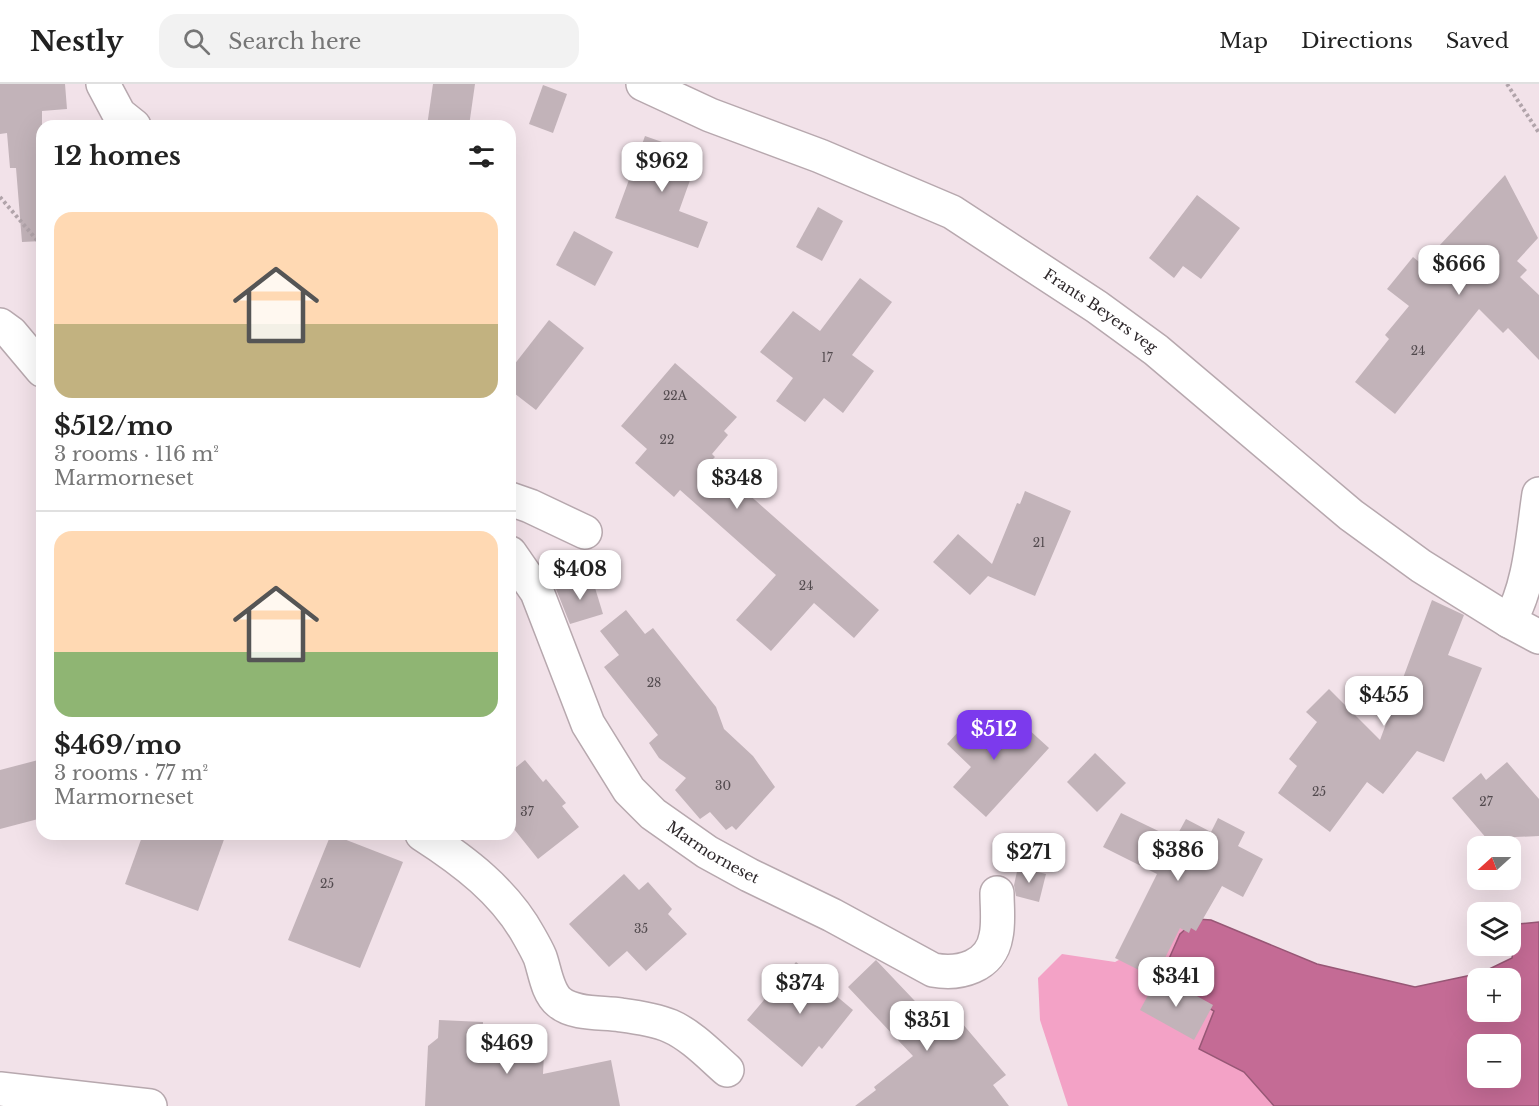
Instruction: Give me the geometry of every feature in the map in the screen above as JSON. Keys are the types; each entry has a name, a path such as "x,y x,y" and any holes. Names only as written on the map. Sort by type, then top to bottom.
{"street":[{"path":"103,84 119,114 126,120"},
{"name":"Frants Beyers veg","path":"643,84 710,115 841,164 952,212 1097,307 1156,350 1351,515 1421,566 1539,637"},
{"path":"0,325 11,333 36,363"},
{"path":"1509,621 1518,608 1523,588 1539,494"},
{"path":"516,501 585,532"},
{"name":"Marmorneset","path":"516,562 537,592 588,724 620,777 629,790 653,814 707,852 832,915 933,970 948,973 960,972 971,967 981,961 993,947 996,936 997,893"},
{"path":"431,840 456,856 490,885 514,914 539,955 552,994 557,1001 575,1010 624,1015 670,1026 696,1043 727,1070"},
{"path":"0,1089 150,1106"}],"path":[{"path":"1507,84 1539,133"},
{"path":"0,197 36,239"}],"shaded area":[{"path":"1197,919 1214,1011 1200,1049 1244,1072 1274,1106 1068,1106 1040,1020 1038,978 1062,954 1115,962"},
{"path":"1197,919 1211,920 1317,964 1415,987 1467,976 1467,1022 1521,1022 1521,968 1491,968 1512,956 1521,956 1521,924 1539,922 1539,1106 1274,1106 1244,1072 1199,1049 1214,1011 1160,979 1180,934"}],"building":[{"path":"0,84 65,84 67,109 42,111 42,120 36,120 36,241 22,242 16,168 10,168 7,133 0,134"},
{"path":"433,84 475,84 470,120 428,120"},
{"path":"543,85 567,94 553,133 529,124"},
{"path":"645,136 699,155 679,211 708,222 698,248 615,218"},
{"path":"1505,175 1538,238 1517,261 1527,270 1520,277 1539,295 1539,360 1508,328 1503,333 1479,309 1395,414 1355,382 1389,339 1385,335 1409,306 1387,289 1413,257 1424,266 1439,246"},
{"path":"1197,195 1240,228 1201,279 1183,266 1174,278 1149,258"},
{"path":"818,207 843,221 822,261 796,247"},
{"path":"574,231 613,252 595,286 556,265"},
{"path":"860,278 892,302 852,355 874,371 843,413 824,398 805,422 776,401 793,378 760,352 793,311 820,331"},
{"path":"549,320 584,348 536,410 516,395 516,362"},
{"path":"675,363 737,417 724,431 728,435 712,454 715,457 711,461 879,610 854,638 814,603 771,651 736,620 776,575 680,490 674,497 635,463 647,449 621,426"},
{"path":"1025,491 1071,511 1035,596 988,576 970,595 933,562 958,534 992,564 1017,503 1020,504"},
{"path":"592,578 603,614 570,624 556,589"},
{"path":"1432,600 1464,615 1448,655 1482,668 1444,762 1417,751 1383,794 1367,782 1330,832 1278,793 1297,766 1289,759 1317,722 1306,712 1329,689 1380,740"},
{"path":"626,610 645,634 653,628 716,707 724,729 753,756 775,787 736,830 732,826 726,830 710,812 700,819 675,790 686,778 659,758 649,743 658,735 604,667 619,655 600,631"},
{"path":"973,716 998,738 1016,718 1049,748 986,817 953,787 971,767 947,744"},
{"path":"1095,753 1126,783 1097,812 1067,782"},
{"path":"525,760 543,782 546,779 566,803 562,806 579,827 538,859 516,832 516,767"},
{"path":"36,761 36,820 0,829 0,770"},
{"path":"1507,762 1539,799 1539,836 1484,836 1452,798 1481,773 1486,780"},
{"path":"1121,813 1175,839 1186,819 1211,832 1218,818 1245,832 1238,846 1263,859 1243,897 1222,886 1196,931 1191,928 1189,933 1180,928 1155,978 1115,958 1157,874 1103,847"},
{"path":"141,840 224,840 198,911 125,884"},
{"path":"329,840 346,840 403,862 360,968 288,940"},
{"path":"1018,867 1046,874 1039,902 1016,896 1014,885"},
{"path":"624,874 639,890 648,882 672,909 668,914 687,934 646,971 627,951 609,967 569,924"},
{"path":"876,960 931,1018 940,1011 943,1015 950,1009 1006,1075 993,1085 1009,1106 855,1106 876,1090 874,1087 913,1056 848,987"},
{"path":"796,962 853,1010 822,1049 819,1046 802,1067 747,1020"},
{"path":"1159,975 1213,1005 1194,1040 1140,1010"},
{"path":"439,1020 483,1022 482,1050 544,1054 543,1074 611,1060 620,1106 425,1106 428,1046 438,1038"}]}
